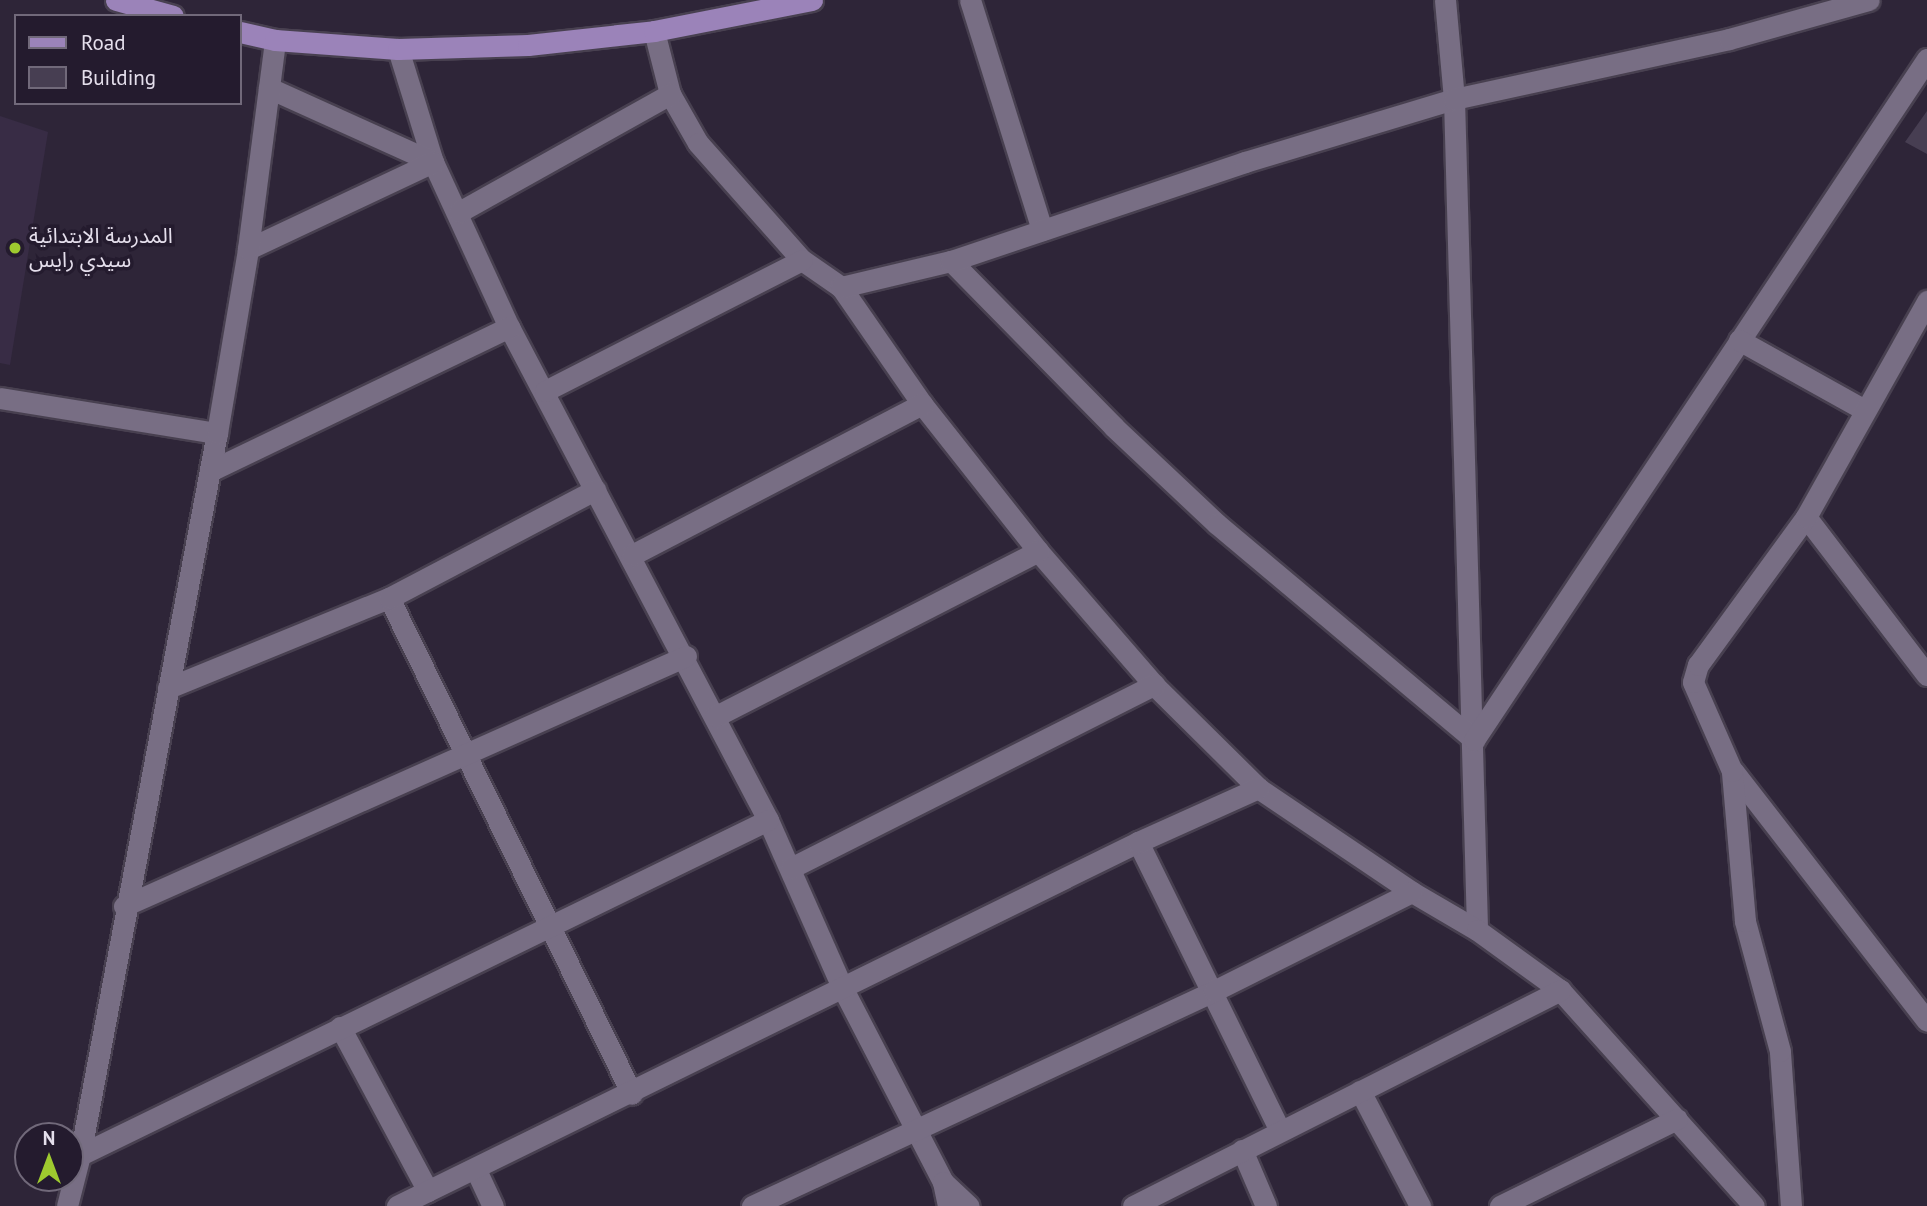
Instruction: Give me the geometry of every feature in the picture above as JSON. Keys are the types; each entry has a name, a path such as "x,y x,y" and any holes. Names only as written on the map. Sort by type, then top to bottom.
{"main road":[{"path":"116,0 166,14"},
{"path":"242,32 275,40 398,49 528,44 654,31 812,0"}],"street":[{"path":"970,0 1042,230"},
{"path":"1445,0 1454,99 1474,740 1477,930"},
{"path":"841,287 951,261 1245,162 1454,99 1729,39 1869,0"},
{"path":"654,31 670,94 698,143 802,260 841,287 922,404 1038,551 1154,685 1258,788 1412,892 1477,930 1560,990 1755,1206"},
{"path":"84,1132 124,906 217,433 248,249 275,40"},
{"path":"398,49 433,162 459,212 509,327 686,656 768,820 842,987 943,1182 948,1206"},
{"path":"1474,740 1927,59"},
{"path":"269,88 433,162"},
{"path":"459,212 670,94"},
{"path":"248,249 433,162"},
{"path":"545,391 802,260"},
{"path":"951,261 1114,427 1217,524 1474,740"},
{"path":"1927,301 1863,409 1806,517 1698,665 1693,682 1732,771 1927,1021"},
{"path":"210,471 509,327"},
{"path":"1739,340 1863,409"},
{"path":"0,398 217,433"},
{"path":"632,555 739,495 922,404"},
{"path":"168,688 389,598 595,490"},
{"path":"1806,517 1926,669"},
{"path":"716,716 1038,551"},
{"path":"389,598 632,1094"},
{"path":"124,906 466,758 686,656"},
{"path":"791,868 1154,685"},
{"path":"1732,771 1745,921 1780,1051 1791,1206"},
{"path":"397,1206 632,1094 842,987 1138,842 1258,788"},
{"path":"84,1153 549,924 768,820"},
{"path":"1138,842 1214,991 1280,1130"},
{"path":"752,1206 1214,991 1412,892"},
{"path":"1133,1206 1560,990"},
{"path":"340,1027 428,1191"},
{"path":"1360,1091 1420,1206"},
{"path":"1500,1206 1678,1119"},
{"path":"1242,1150 1266,1206"},
{"path":"476,1170 493,1206"},
{"path":"943,1182 969,1206"}],"shaded area":[{"name":"المدرسة الابتدائية سيدي رايس","path":"0,116 48,132 10,365 0,363"}],"building":[{"path":"1927,111 1927,154 1905,142"}],"place":[{"name":"المدرسة الابتدائية سيدي رايس","path":"15,248"}]}
